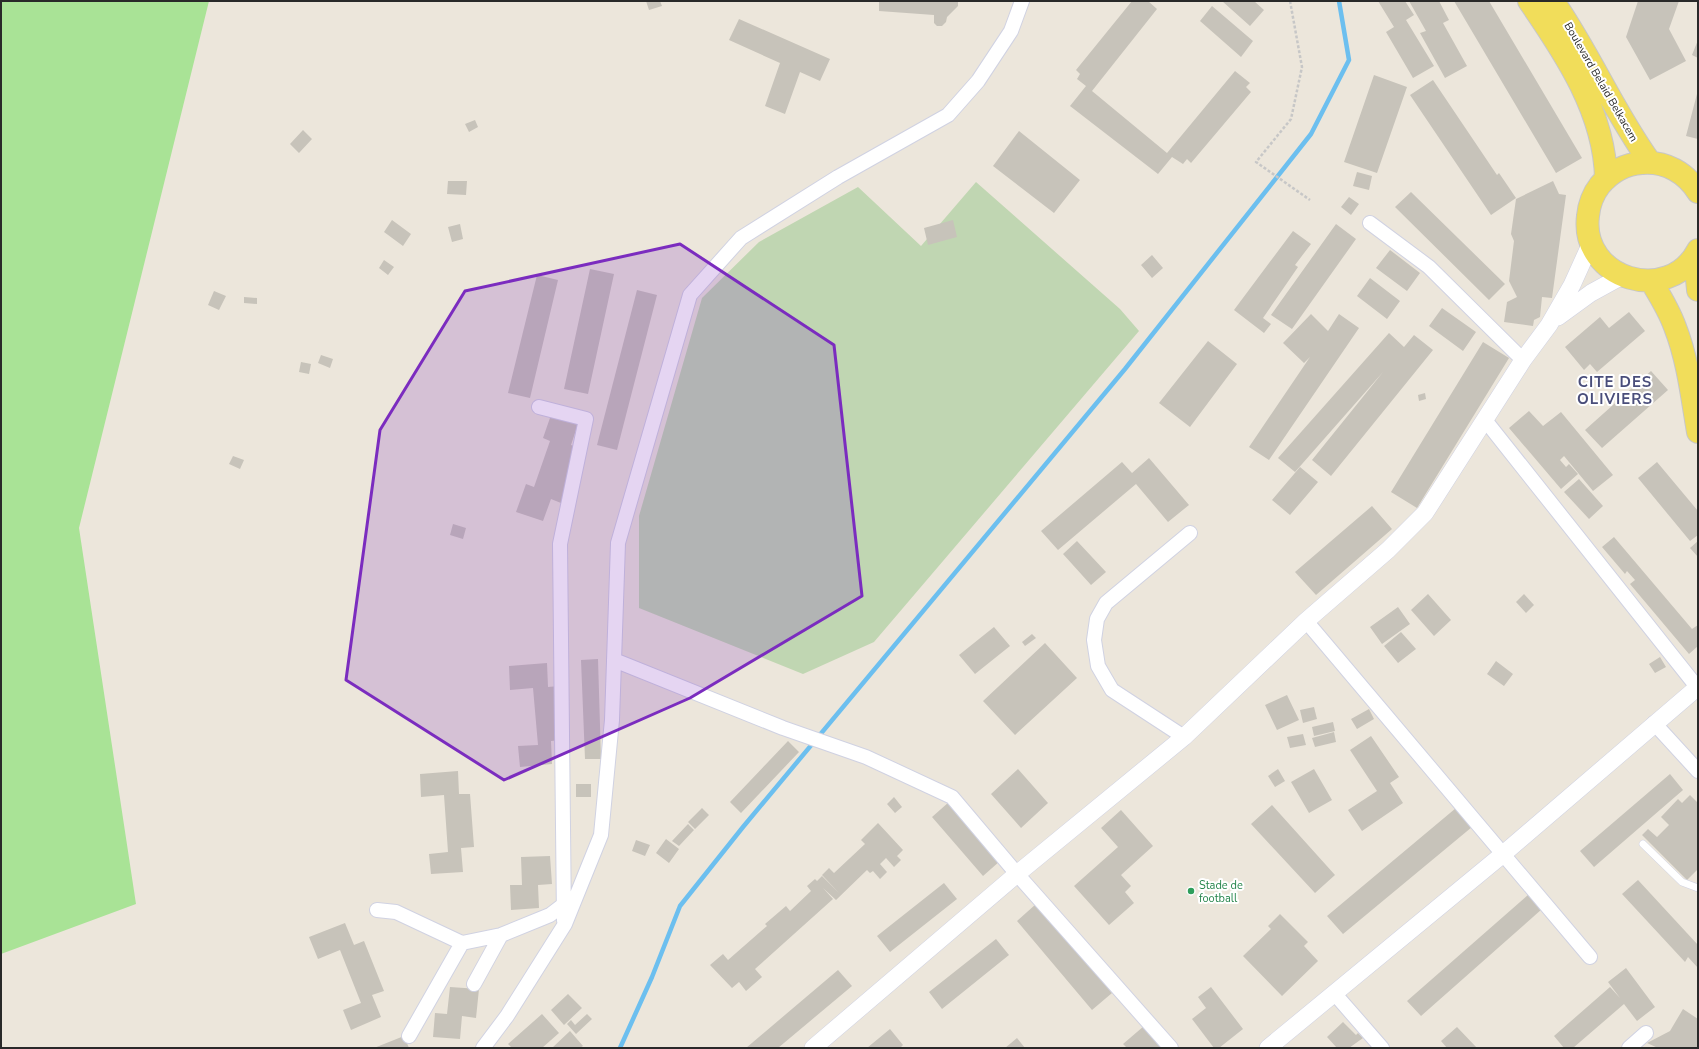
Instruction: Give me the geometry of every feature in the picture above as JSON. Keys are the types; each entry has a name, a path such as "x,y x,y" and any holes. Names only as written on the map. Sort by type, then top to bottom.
{"main road":[{"name":"Boulevard Belaid Belkacem","path":"1529,1 1572,68 1593,116 1604,150 1606,179"},
{"name":"Boulevard Belaid Belkacem","path":"1553,1 1588,57 1624,125 1650,162"},
{"path":"1697,252 1681,270 1662,279 1651,281 1632,279 1622,276 1614,271 1600,259 1591,243 1588,232 1589,208 1592,197 1613,172 1631,164 1650,162 1662,164 1674,169 1684,176 1698,192"},
{"path":"1697,252 1698,290"},
{"path":"1651,281 1666,306 1680,340 1686,364 1698,432"}],"street":[{"path":"483,1048 507,1016 565,924 602,835 612,720 618,543 690,295 741,238 838,177 948,115 978,81 991,62 1011,31 1022,1"},
{"path":"1370,223 1429,267 1523,360"},
{"path":"813,1048 1017,874 1184,738 1306,621 1388,550 1426,513 1523,360 1549,325 1572,285 1591,243"},
{"path":"1549,325 1591,293 1622,276"},
{"path":"539,407 586,419 560,544 563,905 565,924"},
{"path":"1268,1048 1502,855 1654,723 1698,687 1485,420"},
{"path":"1184,738 1112,690 1098,666 1094,640 1097,618 1106,603 1190,534"},
{"path":"1306,621 1502,855 1590,957"},
{"path":"614,660 783,728 866,757 952,797 1017,874 1171,1048"},
{"path":"1654,723 1698,771"},
{"path":"377,910 396,912 462,943 501,935 550,915 563,905"},
{"path":"474,984 501,935"},
{"path":"409,1036 462,943"},
{"path":"1334,993 1382,1048"},
{"path":"1629,1048 1646,1033"}],"lane":[{"path":"1643,844 1682,882 1698,888"}],"path":[{"path":"1290,1 1302,67 1291,119 1256,162 1310,200"}],"highlighted area":[{"path":"680,244 834,345 862,596 690,698 504,780 346,680 380,430 465,291"}],"green space":[{"path":"1,1 209,1 79,528 136,904 1,954"},
{"path":"976,182 1120,309 1139,331 874,642 803,674 639,608 639,516 702,298 759,242 858,187 921,246"}],"building":[{"path":"646,1 660,1 662,6 649,10"},
{"path":"879,1 958,1 958,6 947,17 946,22 942,26 937,26 934,23 934,15 879,11"},
{"path":"1132,1 1148,1 1157,9 1092,91 1167,153 1235,71 1250,83 1246,87 1251,92 1191,163 1187,159 1183,164 1172,157 1158,174 1070,106 1086,86 1077,79 1080,74 1076,70"},
{"path":"1222,1 1254,1 1264,10 1250,26"},
{"path":"1378,1 1405,1 1414,15 1406,20 1434,66 1413,78 1386,32 1394,27"},
{"path":"1409,1 1439,1 1449,20 1443,23 1467,66 1445,78 1420,33 1426,31"},
{"path":"1454,1 1489,1 1582,158 1556,173"},
{"path":"1638,1 1679,1 1669,29 1686,61 1650,80 1626,37"},
{"path":"1212,6 1253,41 1241,57 1200,21"},
{"path":"739,19 830,59 820,81 800,72 785,114 765,106 780,63 729,40"},
{"path":"1698,40 1698,58 1692,55"},
{"path":"1374,75 1407,87 1377,173 1344,162"},
{"path":"1433,80 1497,175 1499,173 1516,198 1491,215 1410,95"},
{"path":"1698,90 1698,139 1686,136"},
{"path":"475,120 478,127 469,132 465,124"},
{"path":"303,130 312,139 299,153 290,144"},
{"path":"1019,131 1080,180 1054,213 993,166"},
{"path":"1357,172 1372,176 1369,190 1353,186"},
{"path":"448,181 467,181 466,195 447,194"},
{"path":"1553,181 1559,194 1566,195 1552,298 1542,297 1540,317 1534,320 1533,326 1504,322 1507,302 1517,297 1509,281 1514,241 1511,234 1516,199"},
{"path":"1411,192 1505,284 1489,300 1395,207"},
{"path":"1349,197 1359,204 1351,215 1341,207"},
{"path":"392,220 411,234 403,246 384,232"},
{"path":"953,220 957,237 928,245 924,228"},
{"path":"460,224 463,239 452,242 448,227"},
{"path":"1336,224 1356,239 1292,329 1271,315"},
{"path":"1293,231 1311,244 1295,265 1298,267 1263,318 1271,324 1264,333 1234,310"},
{"path":"1390,250 1420,273 1407,291 1376,268"},
{"path":"1152,255 1163,268 1152,278 1141,265"},
{"path":"384,260 394,267 388,275 379,268"},
{"path":"590,269 614,274 588,394 564,389"},
{"path":"537,275 558,280 530,398 508,393"},
{"path":"1370,278 1400,301 1387,319 1357,296"},
{"path":"637,290 657,295 617,450 597,445"},
{"path":"214,291 226,296 219,310 208,305"},
{"path":"244,297 257,298 257,304 244,303"},
{"path":"1442,308 1476,332 1463,351 1429,326"},
{"path":"1629,312 1645,331 1597,372 1590,364 1584,370 1565,347 1600,317 1609,328"},
{"path":"1311,314 1328,331 1339,314 1359,328 1269,460 1249,447 1310,357 1304,363 1283,343"},
{"path":"1389,333 1404,347 1414,335 1433,350 1331,476 1312,460 1383,372 1295,472 1278,458"},
{"path":"1208,341 1237,364 1190,427 1159,403"},
{"path":"1483,342 1509,358 1417,508 1391,492"},
{"path":"321,355 333,359 330,368 318,363"},
{"path":"301,362 311,364 309,374 299,372"},
{"path":"1651,371 1668,390 1602,448 1585,430"},
{"path":"1425,393 1426,399 1419,401 1418,395"},
{"path":"1529,411 1543,426 1561,412 1613,475 1593,491 1564,456 1560,460 1566,467 1569,464 1578,474 1561,489 1509,428"},
{"path":"551,415 578,424 571,445 580,448 561,503 551,499 543,521 516,512 526,484 534,487 550,441 543,438"},
{"path":"233,456 244,460 240,469 229,464"},
{"path":"1149,458 1189,505 1168,522 1136,484 1058,550 1041,531 1122,462 1132,473"},
{"path":"1657,462 1698,511 1698,535 1690,541 1638,478"},
{"path":"1300,467 1318,482 1290,515 1272,500"},
{"path":"1579,479 1603,506 1589,519 1564,492"},
{"path":"1372,506 1392,529 1316,595 1295,572"},
{"path":"453,524 466,528 463,539 450,535"},
{"path":"1614,537 1692,629 1698,625 1698,646 1689,654 1630,584 1635,580 1627,571 1625,574 1602,547"},
{"path":"1077,541 1106,572 1091,585 1063,554"},
{"path":"1698,541 1698,557 1690,548"},
{"path":"1428,594 1451,620 1434,636 1411,610"},
{"path":"1524,594 1534,605 1526,613 1516,602"},
{"path":"1398,607 1410,624 1382,644 1370,627"},
{"path":"994,627 1010,646 975,674 959,655"},
{"path":"1401,632 1416,649 1398,663 1384,646"},
{"path":"1032,634 1036,638 1025,646 1022,642"},
{"path":"1045,643 1077,678 1015,735 983,701"},
{"path":"1660,657 1666,667 1655,673 1649,664"},
{"path":"598,659 601,759 585,759 581,660"},
{"path":"1496,661 1513,674 1504,686 1487,674"},
{"path":"547,663 548,687 559,686 561,740 551,741 552,764 520,767 518,746 538,745 533,688 510,690 509,666"},
{"path":"1287,695 1299,720 1277,730 1265,705"},
{"path":"1314,707 1317,719 1303,723 1300,710"},
{"path":"1369,709 1374,719 1357,729 1351,719"},
{"path":"1333,722 1335,731 1314,736 1312,727"},
{"path":"1334,732 1336,742 1315,747 1312,738"},
{"path":"1303,734 1306,745 1290,748 1287,737"},
{"path":"1371,736 1399,777 1390,783 1403,803 1362,831 1348,810 1377,791 1350,750"},
{"path":"788,741 799,752 741,813 730,802"},
{"path":"1018,769 1048,803 1021,828 991,794"},
{"path":"1278,769 1285,781 1275,787 1268,776"},
{"path":"1314,769 1332,800 1309,813 1291,782"},
{"path":"458,771 459,794 470,794 474,847 461,848 463,872 431,874 429,854 448,852 444,795 421,797 420,774"},
{"path":"1670,774 1683,790 1594,867 1580,851"},
{"path":"576,784 591,784 591,797 576,797"},
{"path":"1690,795 1698,803 1698,869 1687,880 1642,835 1648,829 1657,837 1669,825 1661,817 1678,799 1682,803"},
{"path":"894,797 902,807 895,813 887,804"},
{"path":"949,802 1000,861 983,876 932,817"},
{"path":"1272,805 1335,875 1315,893 1251,824"},
{"path":"702,808 709,815 695,829 688,822"},
{"path":"1456,808 1472,827 1343,934 1327,916"},
{"path":"1121,810 1153,846 1121,875 1131,886 1125,892 1134,903 1109,925 1074,886 1118,847 1101,828"},
{"path":"878,823 903,850 897,856 901,860 894,867 886,858 880,864 887,872 880,879 873,871 870,873 867,870 836,900 823,888 833,899 755,969 762,977 746,991 739,982 732,988 710,965 723,954 728,960 767,926 765,924 786,906 790,911 811,891 807,886 815,879 817,881 822,876 839,893 822,875 829,868 834,873 865,844 861,840"},
{"path":"688,824 694,830 679,846 672,841"},
{"path":"666,839 679,849 669,863 656,853"},
{"path":"636,840 650,845 645,856 632,851"},
{"path":"550,856 552,884 538,885 539,908 511,910 510,885 522,885 521,857"},
{"path":"1638,880 1698,945 1698,968 1688,957 1685,962 1622,894"},
{"path":"944,883 957,899 890,952 877,936"},
{"path":"1529,894 1542,909 1421,1016 1407,1001"},
{"path":"1036,904 1112,993 1092,1010 1017,921"},
{"path":"1280,914 1308,942 1304,946 1318,961 1282,996 1243,956 1271,929 1268,926"},
{"path":"345,923 354,945 364,941 384,991 372,995 381,1017 351,1030 343,1010 361,1003 340,950 318,959 309,937"},
{"path":"996,939 1009,955 942,1009 929,992"},
{"path":"1626,968 1655,1007 1637,1021 1624,1004 1573,1048 1564,1048 1554,1036 1610,987 1620,998 1608,982"},
{"path":"838,970 852,986 778,1048 746,1048"},
{"path":"450,987 479,989 476,1018 462,1016 460,1039 433,1037 435,1013 447,1014"},
{"path":"1211,987 1243,1029 1219,1048 1214,1048 1192,1019 1206,1008 1198,997"},
{"path":"568,994 582,1008 564,1025 551,1010"},
{"path":"1683,1009 1698,1019 1698,1048 1658,1048 1647,1043 1670,1031"},
{"path":"542,1014 559,1033 542,1048 512,1048 508,1044"},
{"path":"587,1014 592,1019 576,1034 567,1024 571,1020 575,1025"},
{"path":"1343,1022 1356,1035 1358,1033 1363,1038 1349,1048 1337,1048 1327,1037"},
{"path":"1144,1026 1162,1048 1127,1048 1123,1044"},
{"path":"1457,1027 1477,1048 1447,1048 1441,1041"},
{"path":"890,1029 903,1045 900,1048 867,1048"},
{"path":"570,1031 583,1046 580,1048 552,1048"},
{"path":"404,1036 409,1048 374,1048"},
{"path":"1017,1038 1025,1048 1005,1048"}],"waterway":[{"path":"620,1048 652,977 680,906 743,827 1125,369 1311,134 1349,60 1339,1"}],"place":[{"name":"Stade de football","path":"1191,891"}],"district":[{"name":"CITE DES OLIVIERS","path":"1615,390"}]}
